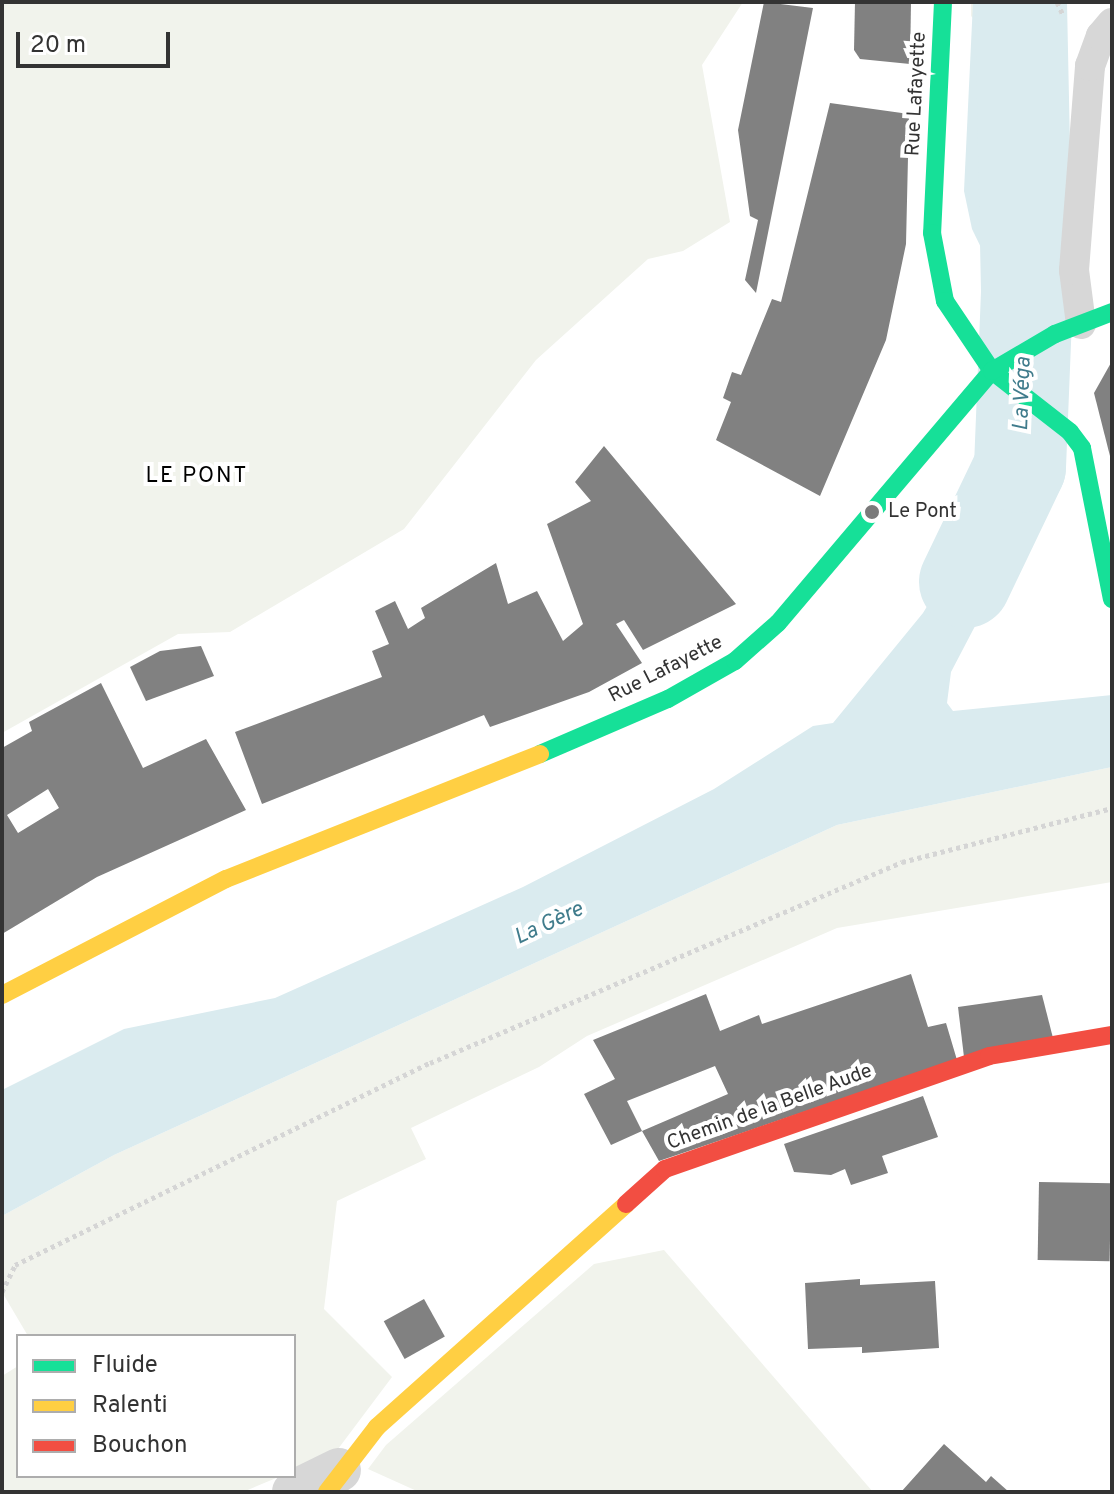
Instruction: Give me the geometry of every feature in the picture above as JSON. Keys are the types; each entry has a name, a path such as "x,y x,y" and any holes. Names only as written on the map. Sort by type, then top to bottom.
{"main road":[{"name":"Rue Lafayette","path":"2,995 226,879 540,754 668,699 735,661 778,623 992,371 945,301 932,233 943,2"},
{"path":"1112,312 1068,329 992,371 1070,432 1082,448 1112,599"},
{"name":"Chemin de la Belle Aude","path":"333,1481 377,1427 665,1169 989,1056 1112,1035"}],"street":[{"path":"294,1492 333,1481"}],"lane":[{"path":"1068,329 1101,75 1101,36 1112,23"}],"path":[{"path":"2,1292 15,1265 444,1056 902,862 1112,808"}],"shaded area":[{"path":"2,2 743,2 702,65 730,222 683,251 648,259 536,360 404,529 230,632 178,634 2,733"},
{"path":"971,2 1046,2 1038,60 1011,60 971,16"},
{"path":"1112,767 1112,882 837,928 587,1036 539,1067 411,1128 426,1159 337,1201 324,1309 392,1377 335,1453 296,1470 296,1334 27,1334 2,1292 2,1216 114,1155 837,825"},
{"path":"664,1250 873,1492 419,1492 368,1469 386,1445 594,1264"},
{"path":"16,1367 16,1478 276,1478 243,1492 2,1492 2,1376"}],"water":[{"path":"973,2 1030,2 1034,276 1027,290 990,266 972,229 964,191"},
{"name":"La Gère","path":"1012,466 1023,468 1029,523 951,672 947,703 953,711 1112,695 1112,767 837,825 114,1155 2,1216 2,1090 124,1029 275,998 523,887 714,789 813,726 833,723 923,613"}],"building":[{"path":"764,2 813,8 756,293 745,280 758,220 750,216 738,130"},
{"path":"855,2 911,2 910,64 860,59 854,50"},
{"path":"830,103 909,114 906,244 886,340 820,496 716,440 731,402 723,398 732,372 741,375 772,299 781,302"},
{"path":"1112,361 1112,460 1111,460 1094,393"},
{"path":"604,446 736,604 643,650 624,620 616,624 642,663 589,692 490,727 484,715 262,804 235,732 382,677 372,651 389,644 375,611 395,601 408,629 425,618 421,608 496,563 508,604 537,591 563,641 583,624 547,524 591,501 575,482"},
{"path":"201,646 214,676 146,701 130,667 160,651"},
{"path":"101,683 143,768 206,739 246,810 97,877 2,934 2,748 32,731 29,722","holes":["48,789 59,808 18,833 7,815"]},
{"path":"911,974 928,1027 946,1023 957,1060 659,1161 642,1131 611,1145 584,1094 615,1079 593,1040 706,994 720,1031 759,1015 762,1024","holes":["715,1066 728,1094 642,1131 627,1101"]},
{"path":"1042,995 1053,1038 964,1057 958,1007"},
{"path":"923,1096 938,1137 882,1156 888,1173 851,1185 845,1169 831,1175 794,1172 784,1144"},
{"path":"1039,1182 1111,1183 1110,1261 1038,1260"},
{"path":"860,1279 860,1285 935,1281 939,1348 862,1353 862,1347 808,1349 805,1283"},
{"path":"424,1299 445,1337 405,1359 384,1321"},
{"path":"944,1444 986,1482 991,1476 1009,1492 901,1492"}],"waterway":[{"name":"La Véga","path":"965,582 1020,467 1027,290 1021,2"}],"traffic: fast":[{"path":"943,2 932,233 945,301 992,371 1070,432 1082,448 1112,599"},
{"path":"540,754 668,699 735,661 778,623 992,371 1055,334 1112,312"}],"traffic: slow":[{"path":"2,995 226,879 540,754"},
{"path":"327,1492 377,1427 626,1204"}],"traffic: jam":[{"path":"626,1204 665,1169 989,1056 1112,1035"}],"place":[{"name":"Le Pont","path":"872,512"}],"district":[{"name":"LE PONT","path":"197,477"}]}
